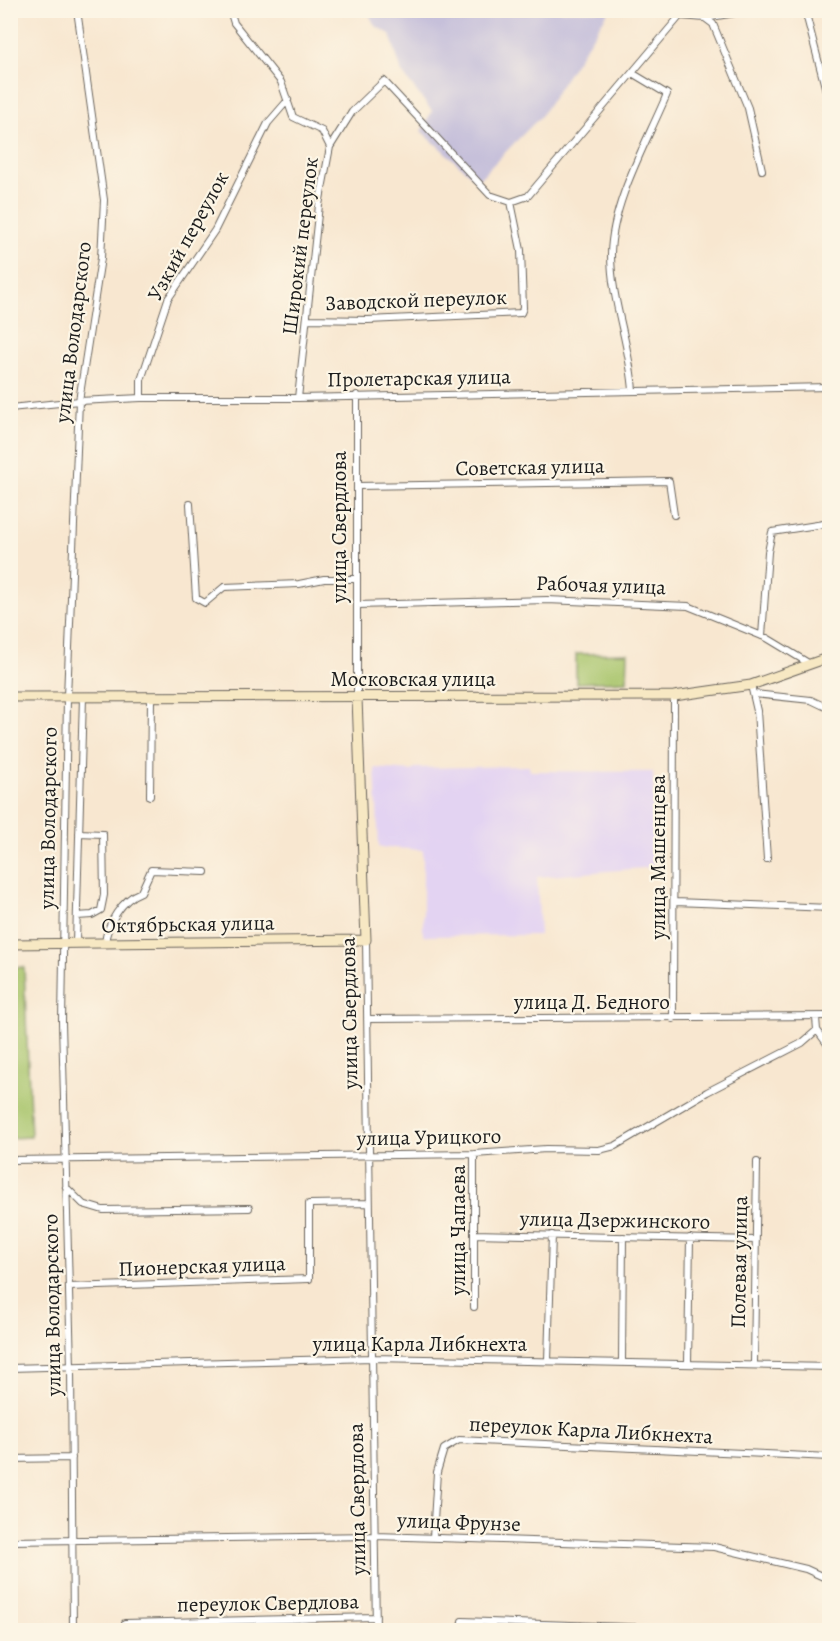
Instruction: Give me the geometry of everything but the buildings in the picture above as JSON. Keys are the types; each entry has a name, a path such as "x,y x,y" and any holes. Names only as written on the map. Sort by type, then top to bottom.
{"main road":[{"path":"810,664 830,657"},
{"name":"Московская улица","path":"10,697 674,696 752,689 810,664"},
{"name":"улица Свердлова","path":"357,698 366,940"},
{"name":"Октябрьская улица","path":"10,944 366,940"}],"street":[{"name":"улица Володарского","path":"73,1630 71,1367 65,1160 63,943 67,697 79,400 101,258 104,200 92,131 81,26 77,10"},
{"path":"230,10 234,23 281,82 288,100"},
{"path":"330,147 352,112 384,81 490,195 511,202 528,196 683,13 705,18 753,10"},
{"path":"805,10 830,106"},
{"path":"705,18 713,24 748,108 762,170"},
{"path":"632,73 667,94 616,216 611,254 617,310 631,359 633,391"},
{"name":"Широкий переулок","path":"288,100 293,117 322,131 330,147 319,205 298,398"},
{"name":"Узкий переулок","path":"141,398 141,380 168,299 215,230 268,123 288,100"},
{"name":"Заводской переулок","path":"307,319 368,320 521,314 523,308 521,250 511,202"},
{"name":"Пролетарская улица","path":"10,408 79,400 141,398 298,398 830,387"},
{"name":"улица Свердлова","path":"357,395 357,698"},
{"name":"Советская улица","path":"357,486 669,482 674,515"},
{"path":"190,504 196,598 206,603 224,587 299,584 324,579 357,579"},
{"path":"762,636 767,561 772,532 830,523"},
{"name":"Рабочая улица","path":"357,605 547,600 643,602 688,606 762,636 810,664"},
{"path":"767,859 757,711 752,689 810,700 830,709"},
{"name":"улица Машенцева","path":"673,1019 674,696"},
{"path":"76,943 83,697"},
{"path":"150,796 151,698"},
{"path":"77,916 92,915 100,910 104,895 105,842 103,834 79,833"},
{"path":"105,943 106,929 130,896 141,892 151,870 205,872"},
{"path":"675,902 830,908"},
{"name":"улица Свердлова","path":"366,940 368,1203 376,1630"},
{"name":"улица Д. Бедного","path":"367,1018 673,1019 830,1016"},
{"path":"816,1018 817,1030 830,1048"},
{"name":"улица Урицкого","path":"10,1160 474,1154 546,1149 599,1149 615,1146 708,1092 802,1043 817,1030"},
{"name":"улица Чапаева","path":"474,1154 474,1307"},
{"name":"Полевая улица","path":"754,1364 757,1162"},
{"path":"66,1187 84,1204 103,1210 249,1208"},
{"name":"Пионерская улица","path":"69,1287 309,1279 309,1204 368,1203"},
{"name":"улица Дзержинского","path":"474,1234 756,1240"},
{"path":"549,1360 552,1235"},
{"path":"622,1361 623,1237"},
{"path":"688,1363 690,1238"},
{"name":"улица Карла Либкнехта","path":"10,1368 372,1358 830,1366"},
{"name":"переулок Карла Либкнехта","path":"433,1538 437,1472 444,1449 459,1440 830,1457"},
{"path":"10,1459 72,1458"},
{"name":"улица Фрунзе","path":"10,1541 376,1536 714,1547 806,1569 830,1580"},
{"name":"переулок Свердлова","path":"125,1623 376,1617"},
{"path":"461,1630 462,1621 581,1628 711,1630"}],"shaded area":[{"path":"371,10 609,11 541,116 477,181 421,131 432,111 402,73 390,34 375,26 369,14"},
{"path":"529,766 530,771 653,772 655,867 537,877 540,935 423,936 423,850 379,847 375,768 411,771 415,768"}],"green space":[{"path":"628,653 627,681 576,683 576,654"},
{"path":"24,967 31,1137 11,1138 11,968"}]}
